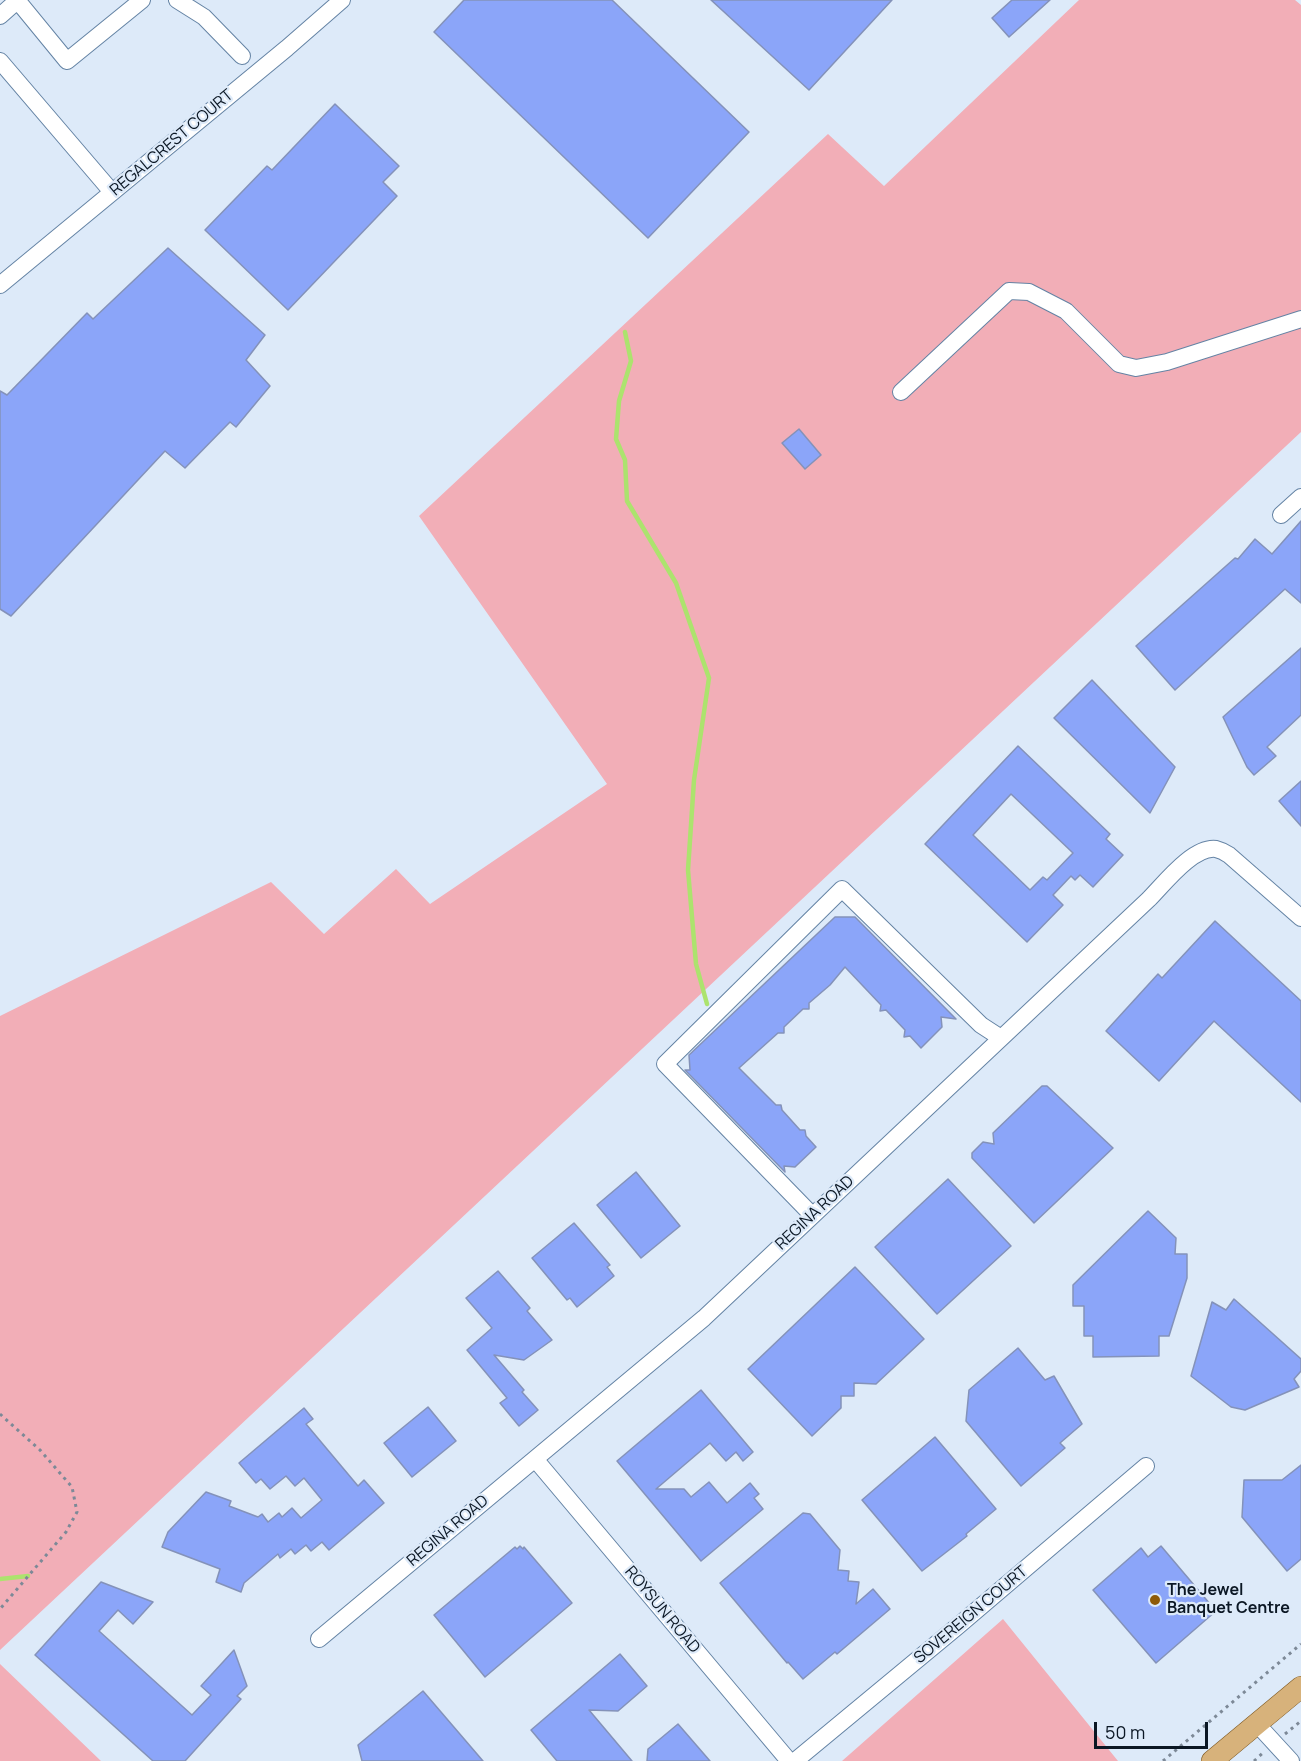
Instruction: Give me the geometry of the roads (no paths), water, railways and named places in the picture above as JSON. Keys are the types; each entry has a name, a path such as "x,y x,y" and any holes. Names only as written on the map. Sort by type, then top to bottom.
{"main road":[{"path":"1212,1761 1301,1687"}],"street":[{"path":"0,16 17,0 68,61 142,0"},
{"path":"177,0 204,17 242,56"},
{"name":"REGALCREST COURT","path":"0,285 342,0"},
{"path":"0,61 112,192"},
{"path":"901,392 1009,291 1029,292 1066,310 1119,364 1136,368 1167,362 1301,319"},
{"path":"1281,514 1301,497"},
{"name":"REGINA ROAD","path":"320,1639 704,1318 1188,860 1204,851 1216,849 1229,855 1301,918"},
{"path":"812,1215 665,1064 842,889 981,1025 1001,1038"},
{"name":"ROYSUN ROAD","path":"535,1459 789,1761"},
{"name":"SOVEREIGN COURT","path":"795,1761 1146,1466"},
{"path":"1257,1724 1291,1761"}],"waterway":[{"path":"625,332 631,361 619,401 616,439 625,460 627,501 676,583 709,678 694,780 688,870 696,964 707,1004"},
{"path":"0,1579 28,1576"}],"place":[{"name":"The Jewel Banquet Centre","path":"1155,1600"}]}
